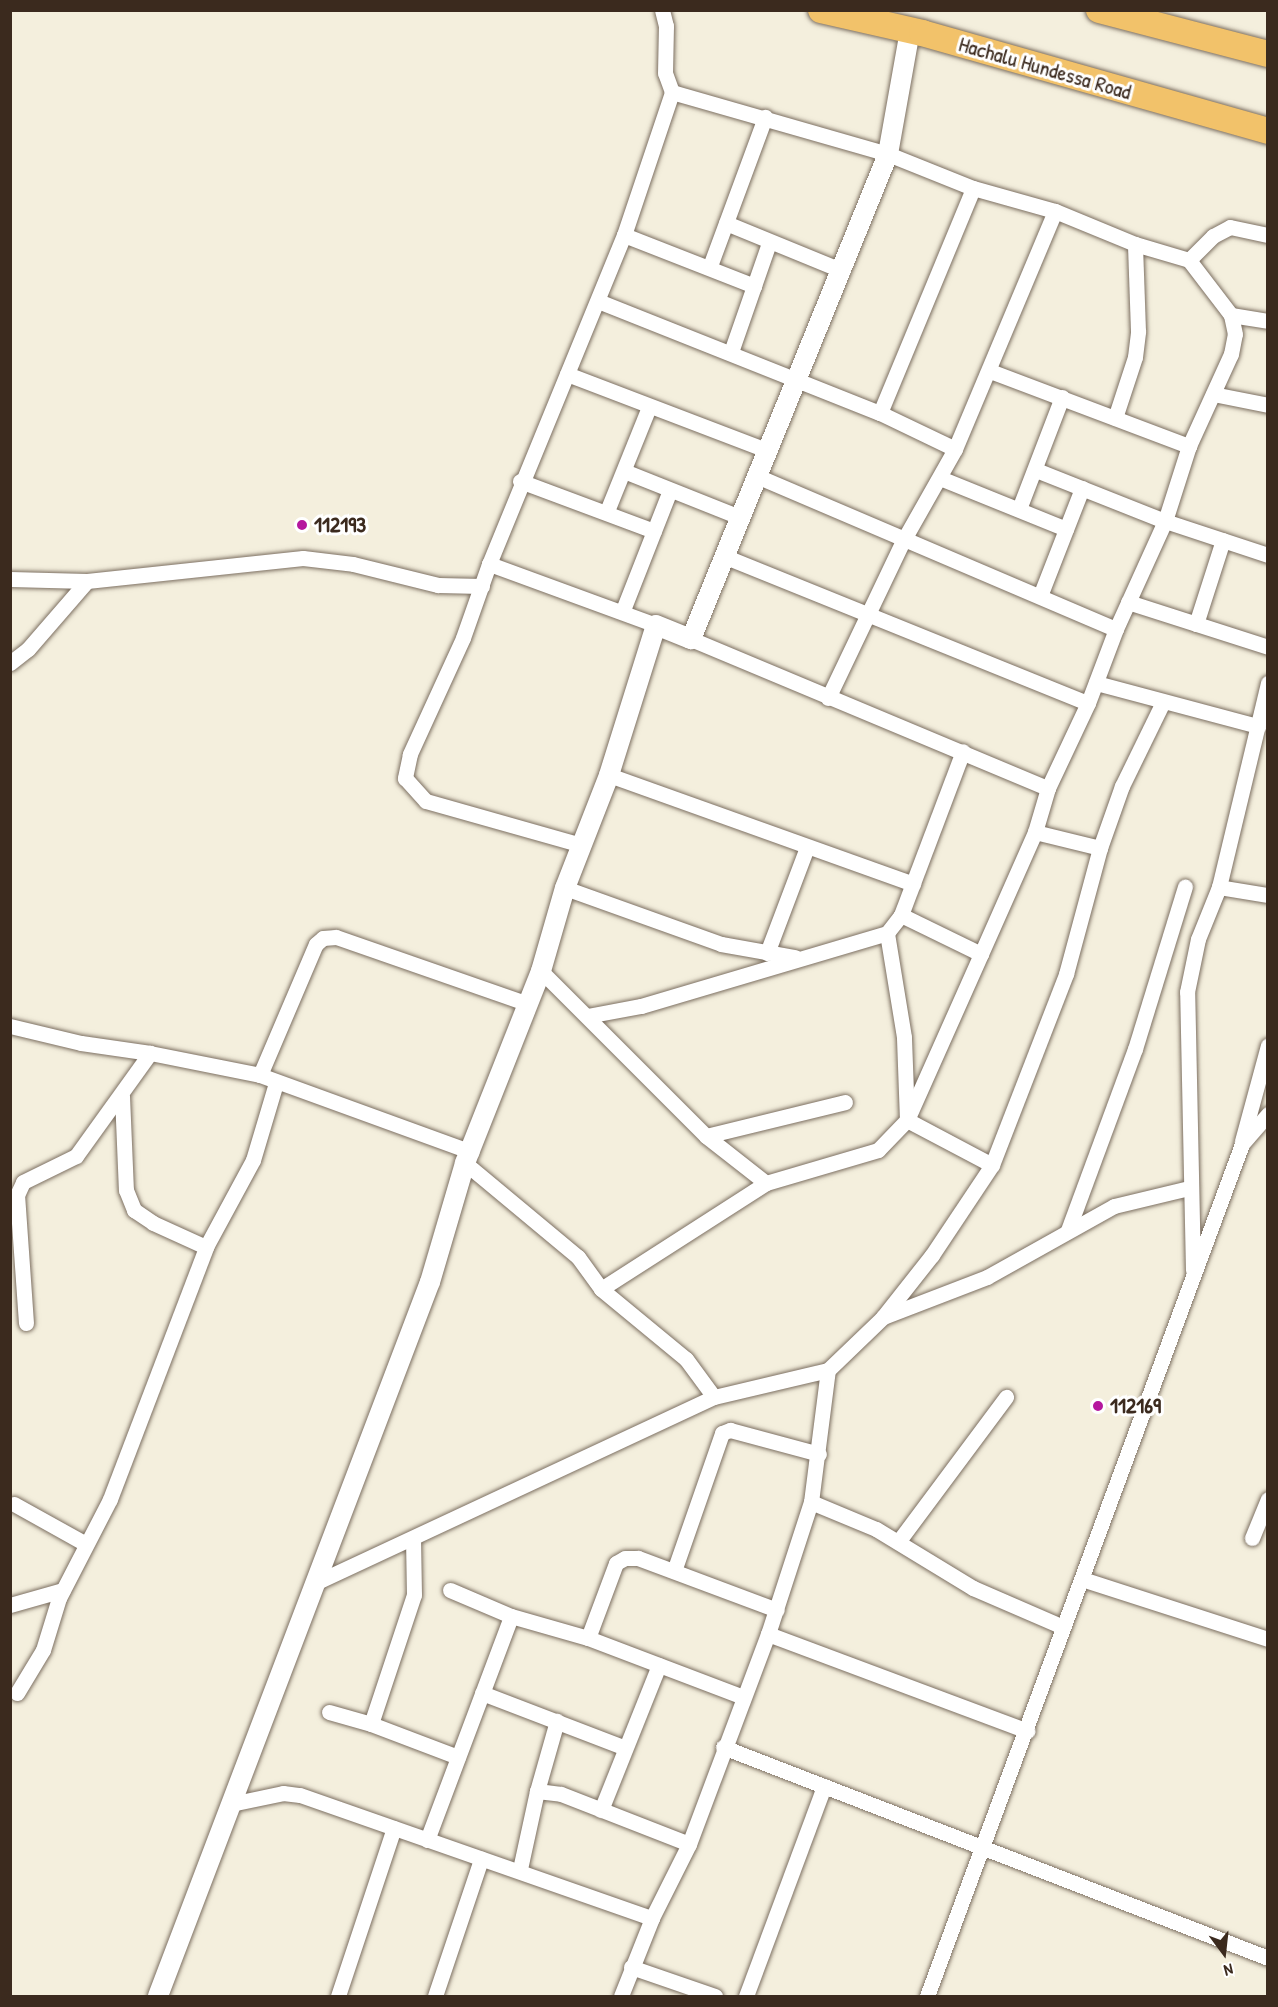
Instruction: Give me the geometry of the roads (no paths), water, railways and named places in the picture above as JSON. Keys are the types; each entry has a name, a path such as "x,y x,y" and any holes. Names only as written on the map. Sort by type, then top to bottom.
{"main road":[{"name":"Hachalu Hundessa Road","path":"821,10 910,30 1268,131"},
{"path":"1099,10 1268,54"}],"street":[{"path":"581,845 426,801 405,778 410,754 464,638 520,481 624,235 672,92 665,73 666,26 662,10"},
{"path":"691,639 843,271 888,154 910,30"},
{"path":"601,1289 766,1183 878,1150 907,1120 1035,832 1048,788 1088,703 1116,629 1165,521 1190,446 1231,354 1235,334 1231,315 1190,260 1134,244 1055,211 973,188 888,154 672,92"},
{"path":"710,266 765,117"},
{"path":"880,413 973,188"},
{"path":"828,698 903,541 955,449 990,371 1055,211"},
{"path":"726,222 769,243 843,271"},
{"path":"1190,260 1213,236 1230,227 1268,235"},
{"path":"624,235 710,266 754,286"},
{"path":"731,352 769,243"},
{"path":"1116,418 1135,357 1138,331 1134,244"},
{"path":"598,301 880,413 955,449"},
{"path":"1231,315 1268,321"},
{"path":"990,371 1190,446"},
{"path":"567,374 769,451"},
{"path":"1213,394 1268,405"},
{"path":"1018,508 1036,470 1062,397"},
{"path":"607,511 649,407"},
{"path":"1036,470 1165,521 1268,555"},
{"path":"624,471 742,518"},
{"path":"759,477 903,541 1116,629"},
{"path":"940,478 1066,529"},
{"path":"520,481 607,511 654,531"},
{"path":"1040,596 1082,488"},
{"path":"623,610 670,490"},
{"path":"1196,624 1223,540"},
{"path":"726,557 1088,703"},
{"path":"10,579 87,581 303,558 353,564 438,585 482,586"},
{"path":"489,564 623,610 828,698 963,751 1048,788"},
{"path":"10,663 28,649 87,581"},
{"path":"1128,602 1268,647"},
{"path":"158,1996 430,1282 468,1158 541,971 565,888 609,775 656,625"},
{"path":"1194,1276 1189,1188 1187,992 1198,939 1219,887 1268,682"},
{"path":"1096,683 1258,726"},
{"path":"315,1583 714,1397 828,1370 882,1317 932,1256 992,1165 1066,974 1100,848 1122,786 1163,702"},
{"path":"587,1016 641,1006 887,933 901,915 963,751"},
{"path":"609,775 913,884"},
{"path":"1035,832 1100,848"},
{"path":"767,953 807,846"},
{"path":"1068,1230 1136,1048 1185,886"},
{"path":"1219,887 1268,895"},
{"path":"565,888 721,944 804,958"},
{"path":"901,915 981,954"},
{"path":"887,933 904,1037 907,1120"},
{"path":"260,1075 316,944 323,938 336,937 528,1004"},
{"path":"541,971 706,1136 766,1183"},
{"path":"10,1026 81,1043 150,1053 260,1075 468,1158 578,1257 601,1289 686,1359 714,1397"},
{"path":"927,1996 1027,1731 1061,1626 1082,1579 1242,1144 1268,1045"},
{"path":"26,1323 17,1195 23,1182 76,1156 122,1096 150,1053"},
{"path":"17,1694 43,1650 63,1590 110,1498 206,1247 253,1160 276,1083"},
{"path":"122,1096 126,1190 134,1210 153,1223 206,1247"},
{"path":"706,1136 845,1102"},
{"path":"1242,1144 1268,1114"},
{"path":"907,1120 992,1165"},
{"path":"882,1317 987,1277 1114,1206 1189,1188"},
{"path":"621,1996 652,1918 689,1844 741,1696 777,1610 811,1502 819,1454 828,1370"},
{"path":"898,1542 1006,1397"},
{"path":"674,1571 722,1433 730,1430 819,1454"},
{"path":"1252,1538 1268,1498"},
{"path":"811,1502 898,1542 973,1588 1061,1626"},
{"path":"14,1504 86,1544"},
{"path":"371,1724 414,1595 413,1539"},
{"path":"588,1638 616,1563 638,1558 777,1610"},
{"path":"1082,1579 1268,1639"},
{"path":"10,1605 63,1590"},
{"path":"450,1590 511,1616 588,1638 741,1696"},
{"path":"427,1840 511,1616"},
{"path":"768,1634 1027,1731"},
{"path":"601,1810 659,1665"},
{"path":"482,1693 626,1748"},
{"path":"329,1712 371,1724 458,1757"},
{"path":"520,1869 537,1791 557,1721"},
{"path":"723,1747 1268,1958"},
{"path":"746,1996 825,1786"},
{"path":"537,1791 561,1794 689,1844"},
{"path":"231,1804 283,1793 300,1795 481,1859 520,1869 652,1918"},
{"path":"338,1996 394,1828"},
{"path":"435,1996 481,1859"},
{"path":"631,1966 715,1996"}],"place":[{"name":"112193","path":"302,525"},
{"name":"112169","path":"1098,1406"}]}
